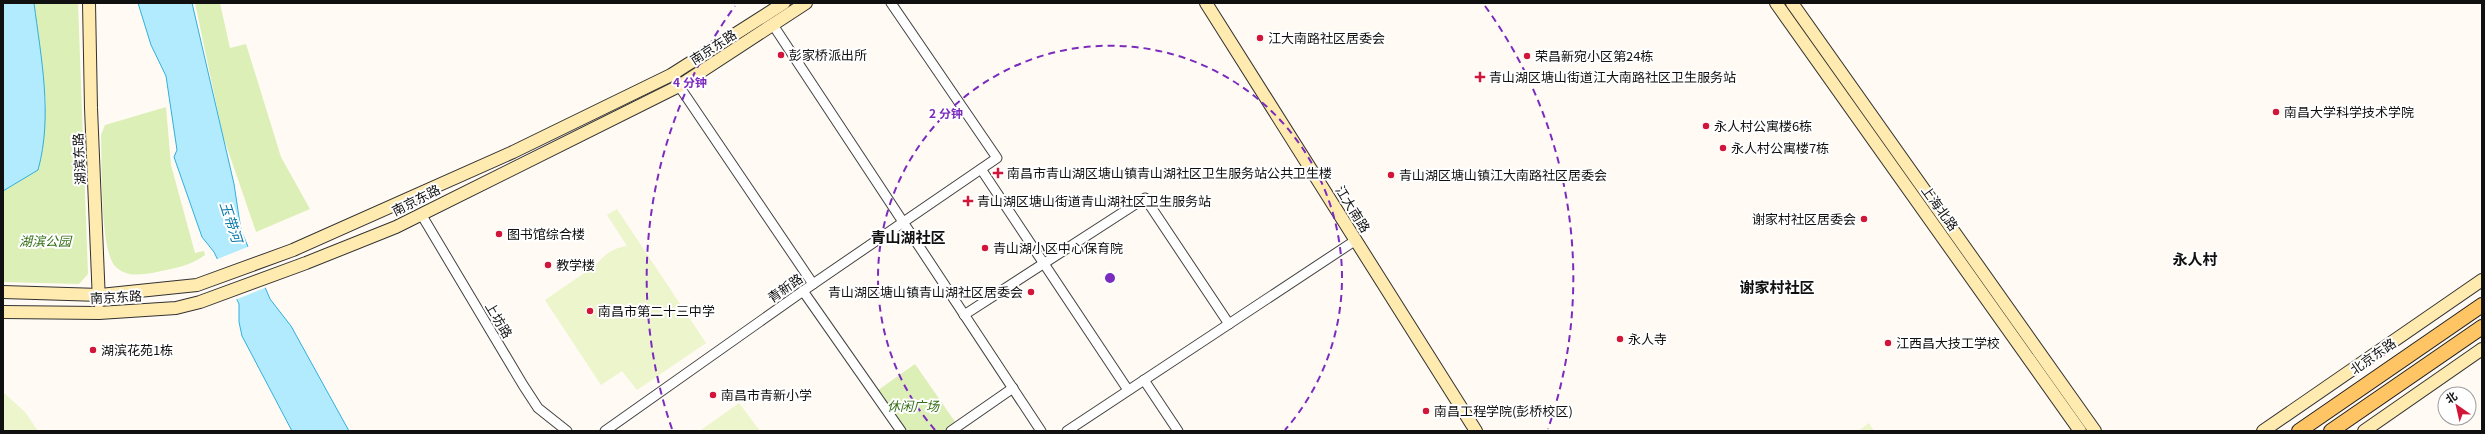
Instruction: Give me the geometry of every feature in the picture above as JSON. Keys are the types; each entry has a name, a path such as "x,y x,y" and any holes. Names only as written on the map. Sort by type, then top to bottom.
{"main road":[{"name":"湖滨东路","path":"89,3 91,108 100,295 99,313"},
{"name":"南京东路","path":"3,292 100,295 197,285 293,250 513,152 671,75 784,3"},
{"name":"南京东路","path":"3,312 99,313 176,308 200,302 270,276 396,227 679,86 806,3"},
{"name":"江大南路","path":"1206,3 1476,431"},
{"name":"上海北路","path":"1776,3 2080,431"},
{"name":"上海北路","path":"1792,3 2095,431"},
{"name":"北京东路","path":"2263,431 2482,280"},
{"name":"北京东路","path":"2299,431 2482,305"},
{"path":"2331,431 2482,327"},
{"path":"2364,431 2482,349"}],"street":[{"name":"青新路","path":"605,431 813,284 997,158 891,3"},
{"path":"773,25 1041,431"},
{"path":"679,86 813,284"},
{"path":"981,169 1128,390"},
{"path":"964,315 1145,198 1229,324"},
{"name":"上坊路","path":"421,214 538,408 567,431"},
{"path":"1067,431 1356,240"},
{"path":"803,291 901,431"},
{"path":"1144,380 1178,431"},
{"path":"951,431 1013,388"}],"green space":[{"name":"湖滨公园","path":"34,3 78,3 88,274 79,284 3,282 3,191 38,170 46,102"},
{"path":"195,3 220,3 230,48 246,44 281,157 310,209 256,232 223,136"},
{"path":"166,107 171,165 195,253 204,251 205,255 194,262 176,268 146,274 128,274 118,269 114,265 109,255 106,240 103,203 101,135 105,125"},
{"path":"617,209 706,343 637,390 622,371 601,385 545,300 596,265 610,252 627,246 607,215"},
{"name":"休闲广场","path":"915,364 958,426 951,431 901,431 874,393"},
{"path":"3,392 25,412 38,431 3,431"},
{"path":"739,403 760,431 701,430"},
{"path":"1869,423 1874,431 1858,431"}],"water":[{"path":"3,3 34,3 44,87 45,129 38,170 3,191"},
{"name":"玉带河","path":"138,3 192,3 234,184 241,230 270,299 291,326 349,431 292,431 242,336 239,322 239,304 214,252 202,237 174,157 177,150 166,76 151,45"}],"pier":[{"path":"250,246 267,287 235,300 215,260"}],"place":[{"name":"江大南路社区居委会","path":"1260,38"},
{"name":"彭家桥派出所","path":"781,55"},
{"name":"荣昌新宛小区第24栋","path":"1527,56"},
{"name":"青山湖区塘山街道江大南路社区卫生服务站","path":"1480,77"},
{"name":"南昌大学科学技术学院","path":"2276,112"},
{"name":"永人村公寓楼6栋","path":"1706,126"},
{"name":"永人村公寓楼7栋","path":"1723,148"},
{"name":"南昌市青山湖区塘山镇青山湖社区卫生服务站公共卫生楼","path":"998,173"},
{"name":"青山湖区塘山镇江大南路社区居委会","path":"1391,175"},
{"name":"青山湖区塘山街道青山湖社区卫生服务站","path":"968,201"},
{"name":"谢家村社区居委会","path":"1864,219"},
{"name":"图书馆综合楼","path":"499,234"},
{"name":"青山湖小区中心保育院","path":"985,248"},
{"name":"教学楼","path":"548,265"},
{"name":"青山湖区塘山镇青山湖社区居委会","path":"1031,292"},
{"name":"南昌市第二十三中学","path":"590,311"},
{"name":"永人寺","path":"1620,339"},
{"name":"江西昌大技工学校","path":"1888,343"},
{"name":"湖滨花苑1栋","path":"93,350"},
{"name":"南昌市青新小学","path":"713,395"},
{"name":"南昌工程学院(彭桥校区)","path":"1426,411"}],"district":[{"name":"青山湖社区","path":"908,238"},
{"name":"永人村","path":"2195,260"},
{"name":"谢家村社区","path":"1777,288"}]}
